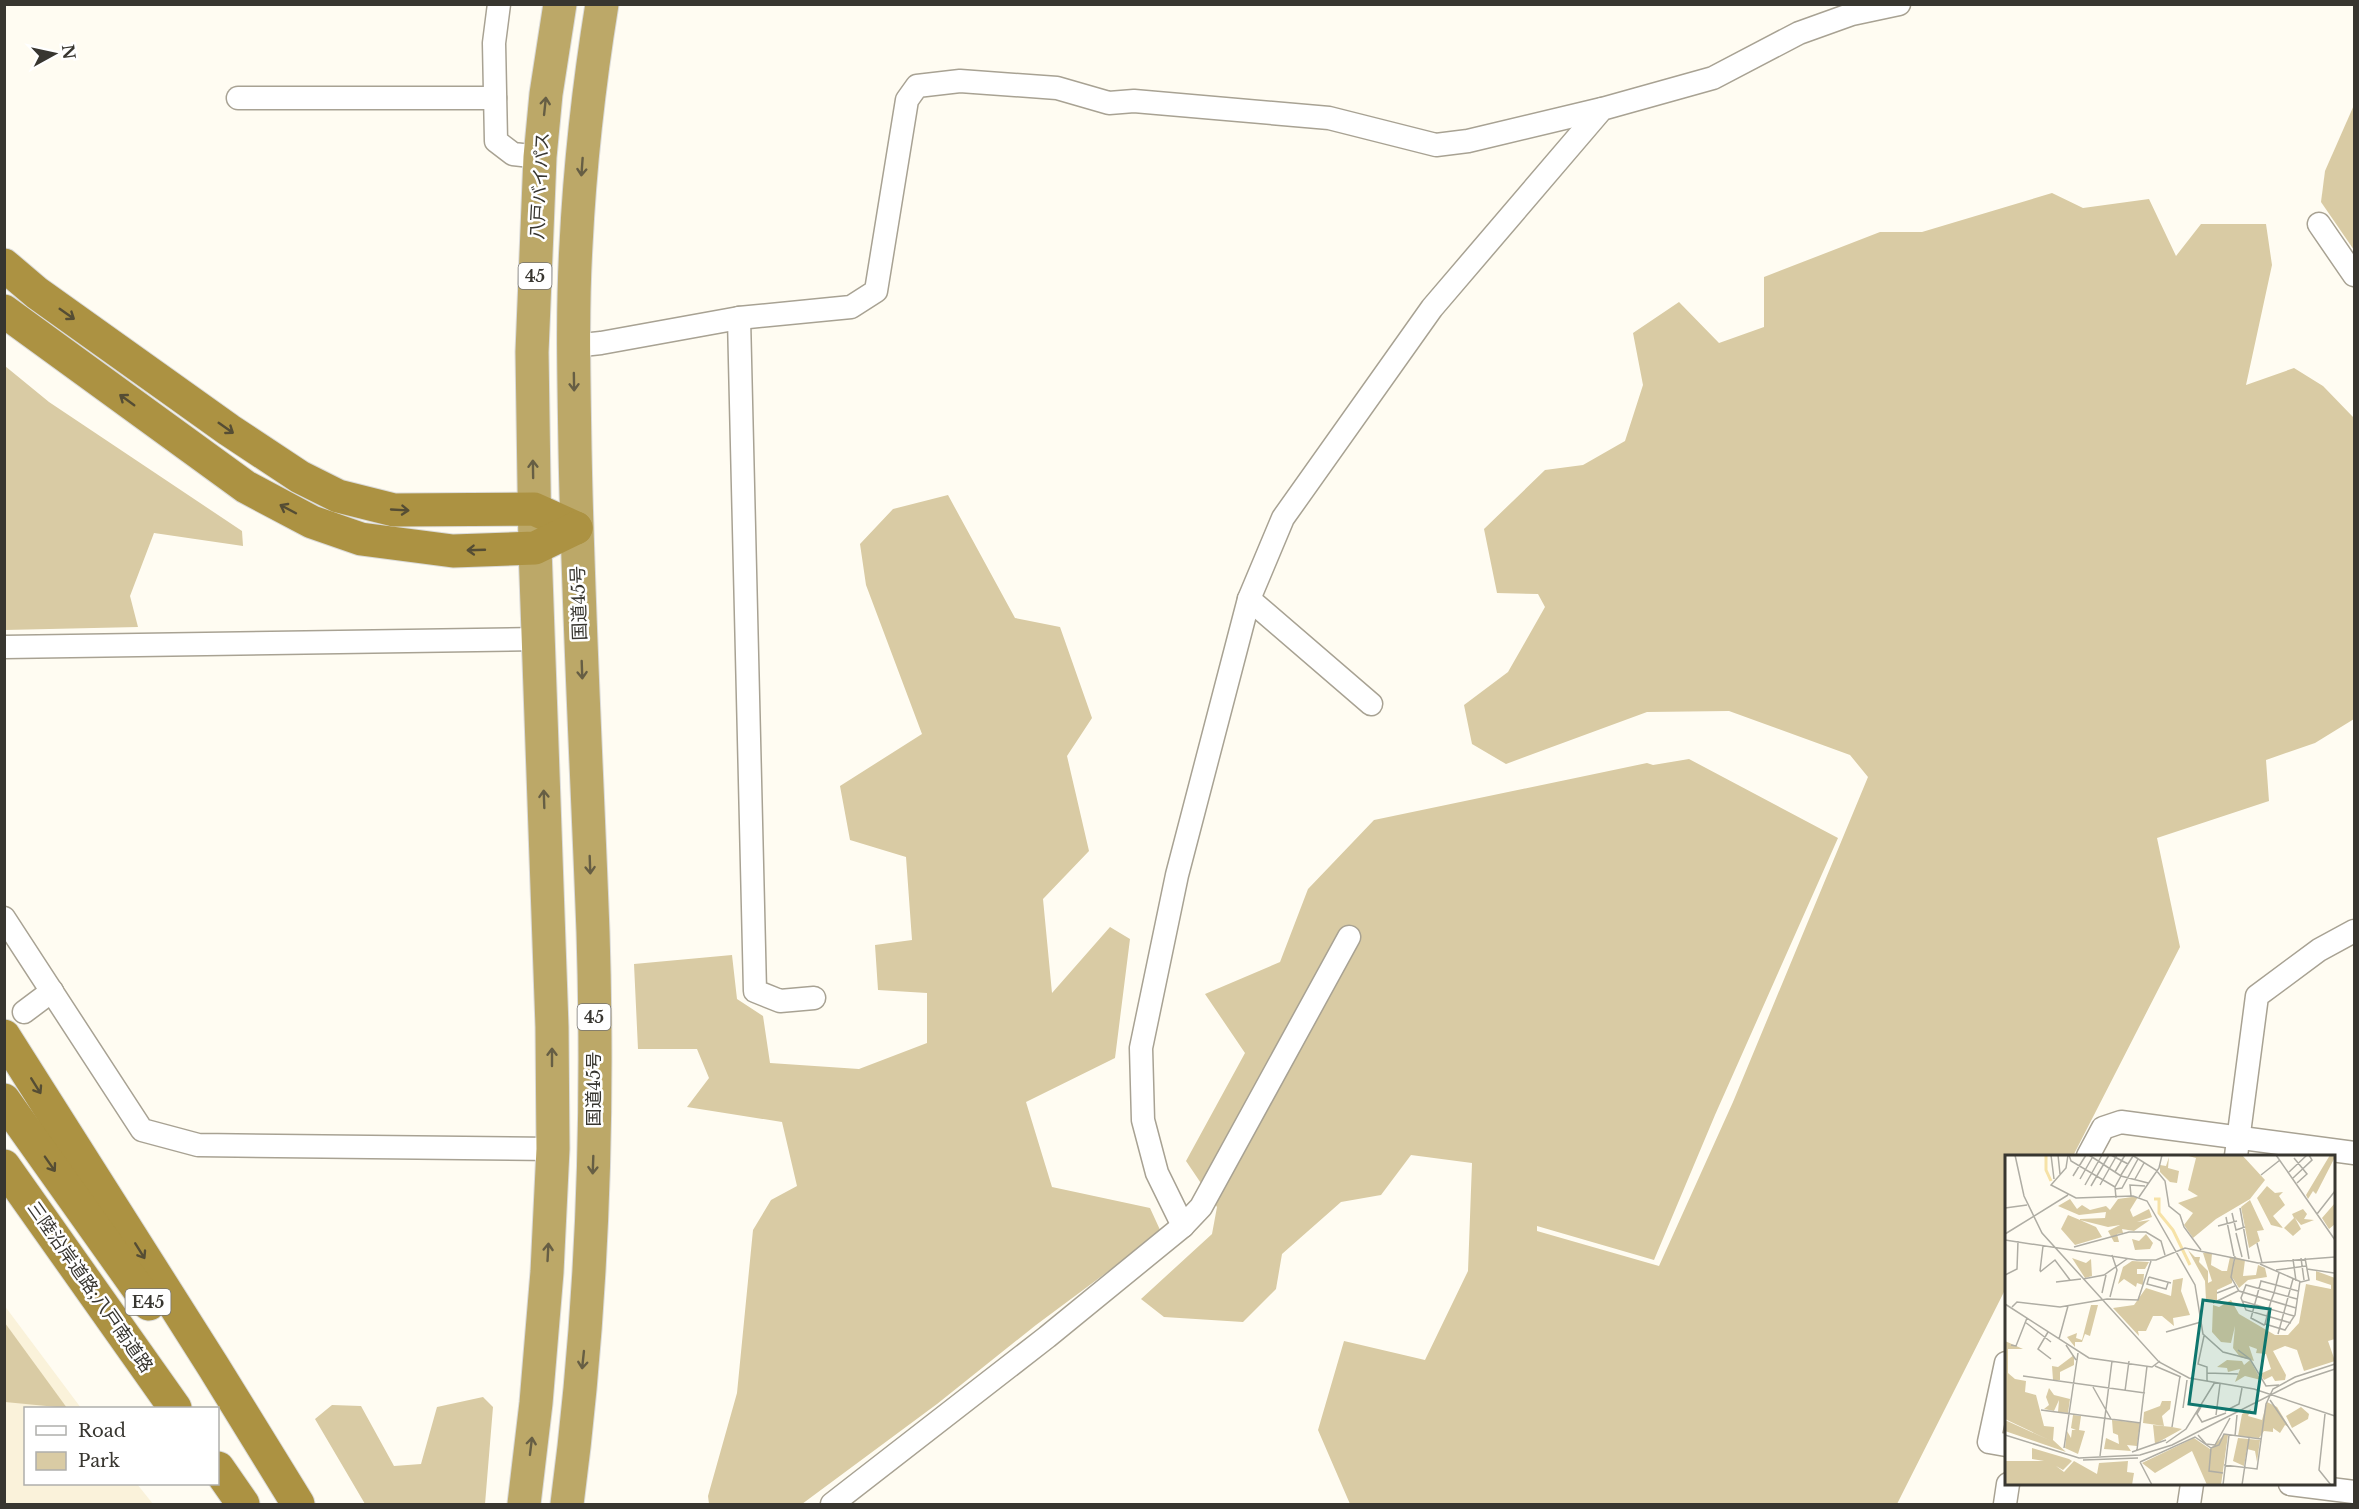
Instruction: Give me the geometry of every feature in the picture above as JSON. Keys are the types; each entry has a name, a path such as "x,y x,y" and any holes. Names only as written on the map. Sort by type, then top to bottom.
{"highway":[{"name":"八戸バイパス","path":"534,548 532,352 540,157 546,94 560,4"},
{"name":"45","path":"576,528 573,346 576,245 585,128 602,4"},
{"path":"4,265 37,293"},
{"path":"4,273 37,293 265,455 300,477 338,496 394,510 534,509 576,528"},
{"path":"4,311 246,487 312,522 361,539 453,551 534,548 576,528"},
{"name":"国道45号","path":"567,1504 588,1301 594,1108 593,936 576,528"},
{"name":"45","path":"524,1504 536,1403 546,1284 553,1149 552,1027 534,548"},
{"path":"14,1024 213,1366 298,1504"},
{"name":"E45","path":"4,1100 291,1504"},
{"name":"三陸沿岸道路;八戸南道路","path":"4,1166 168,1399"},
{"path":"4,1203 168,1399"},
{"path":"219,1469 243,1504"}],"street":[{"path":"499,4 494,43 496,141 513,154 540,157"},
{"path":"573,346 739,318 851,307 876,291 907,100 917,86 960,81 1057,88 1108,104 1134,101 1329,117 1436,145 1468,141 1602,109 1713,78 1850,9 1899,4"},
{"path":"238,98 495,98"},
{"path":"1183,1226 1157,1173 1143,1120 1141,1048 1178,875 1249,599 1283,518 1432,308 1602,109"},
{"path":"2319,224 2355,274"},
{"path":"739,318 755,991 780,1001 814,998"},
{"path":"1249,599 1371,704"},
{"path":"4,647 538,639"},
{"path":"4,918 142,1130 198,1145 553,1149"},
{"path":"2238,1146 2257,996 2319,950 2355,931"},
{"path":"832,1504 1047,1337 1183,1226 1201,1207 1349,937"},
{"path":"14,1024 52,991"},
{"path":"2089,1155 2103,1128 2121,1122 2238,1146 2355,1153"},
{"path":"2005,1372 1989,1442 2005,1445"},
{"path":"2005,1504 2008,1485"},
{"path":"2189,1504 2192,1485"},
{"path":"2298,1485 2355,1492"}],"shaded area":[{"path":"4,1305 80,1407 24,1407 24,1485 138,1485 153,1504 5,1504"}],"green space":[{"path":"2354,105 2354,250 2321,202 2325,171"},
{"path":"2052,193 2083,208 2149,199 2176,256 2201,224 2266,224 2272,265 2246,385 2294,368 2323,386 2354,418 2354,719 2315,743 2266,760 2269,801 2157,838 2180,947 2074,1155 2005,1155 2005,1290 1897,1504 1350,1504 1318,1430 1344,1341 1425,1360 1468,1271 1472,1163 1411,1155 1381,1195 1341,1202 1282,1254 1276,1289 1243,1322 1164,1317 1141,1299 1212,1234 1217,1207 1186,1161 1245,1053 1205,994 1280,962 1308,889 1374,820 1647,763 1653,765 1689,759 1838,838 1715,1115 1654,1260 1537,1226 1537,1231 1659,1266 1733,1102 1868,777 1850,755 1729,711 1647,712 1506,764 1472,744 1464,705 1508,672 1545,607 1538,594 1497,593 1484,529 1545,470 1583,465 1625,441 1643,385 1633,333 1679,302 1719,343 1764,327 1764,277 1880,232 1922,232"},
{"path":"5,366 49,402 242,531 243,546 154,533 130,596 138,627 5,630"},
{"path":"948,495 1015,618 1060,627 1092,718 1067,756 1089,851 1043,899 1052,993 1110,927 1130,939 1115,1058 1026,1102 1052,1187 1150,1208 1161,1232 1036,1325 937,1404 802,1504 709,1504 708,1496 737,1393 753,1230 771,1200 797,1186 782,1122 687,1107 709,1078 697,1049 638,1049 634,964 732,955 737,999 763,1016 770,1063 859,1069 927,1043 927,993 878,990 875,945 912,940 906,857 850,840 840,786 922,734 866,585 860,544 893,509"},
{"path":"4,1323 66,1407 5,1402"},
{"path":"483,1397 493,1407 485,1504 365,1504 315,1419 332,1405 361,1406 394,1466 421,1464 437,1407"}]}
